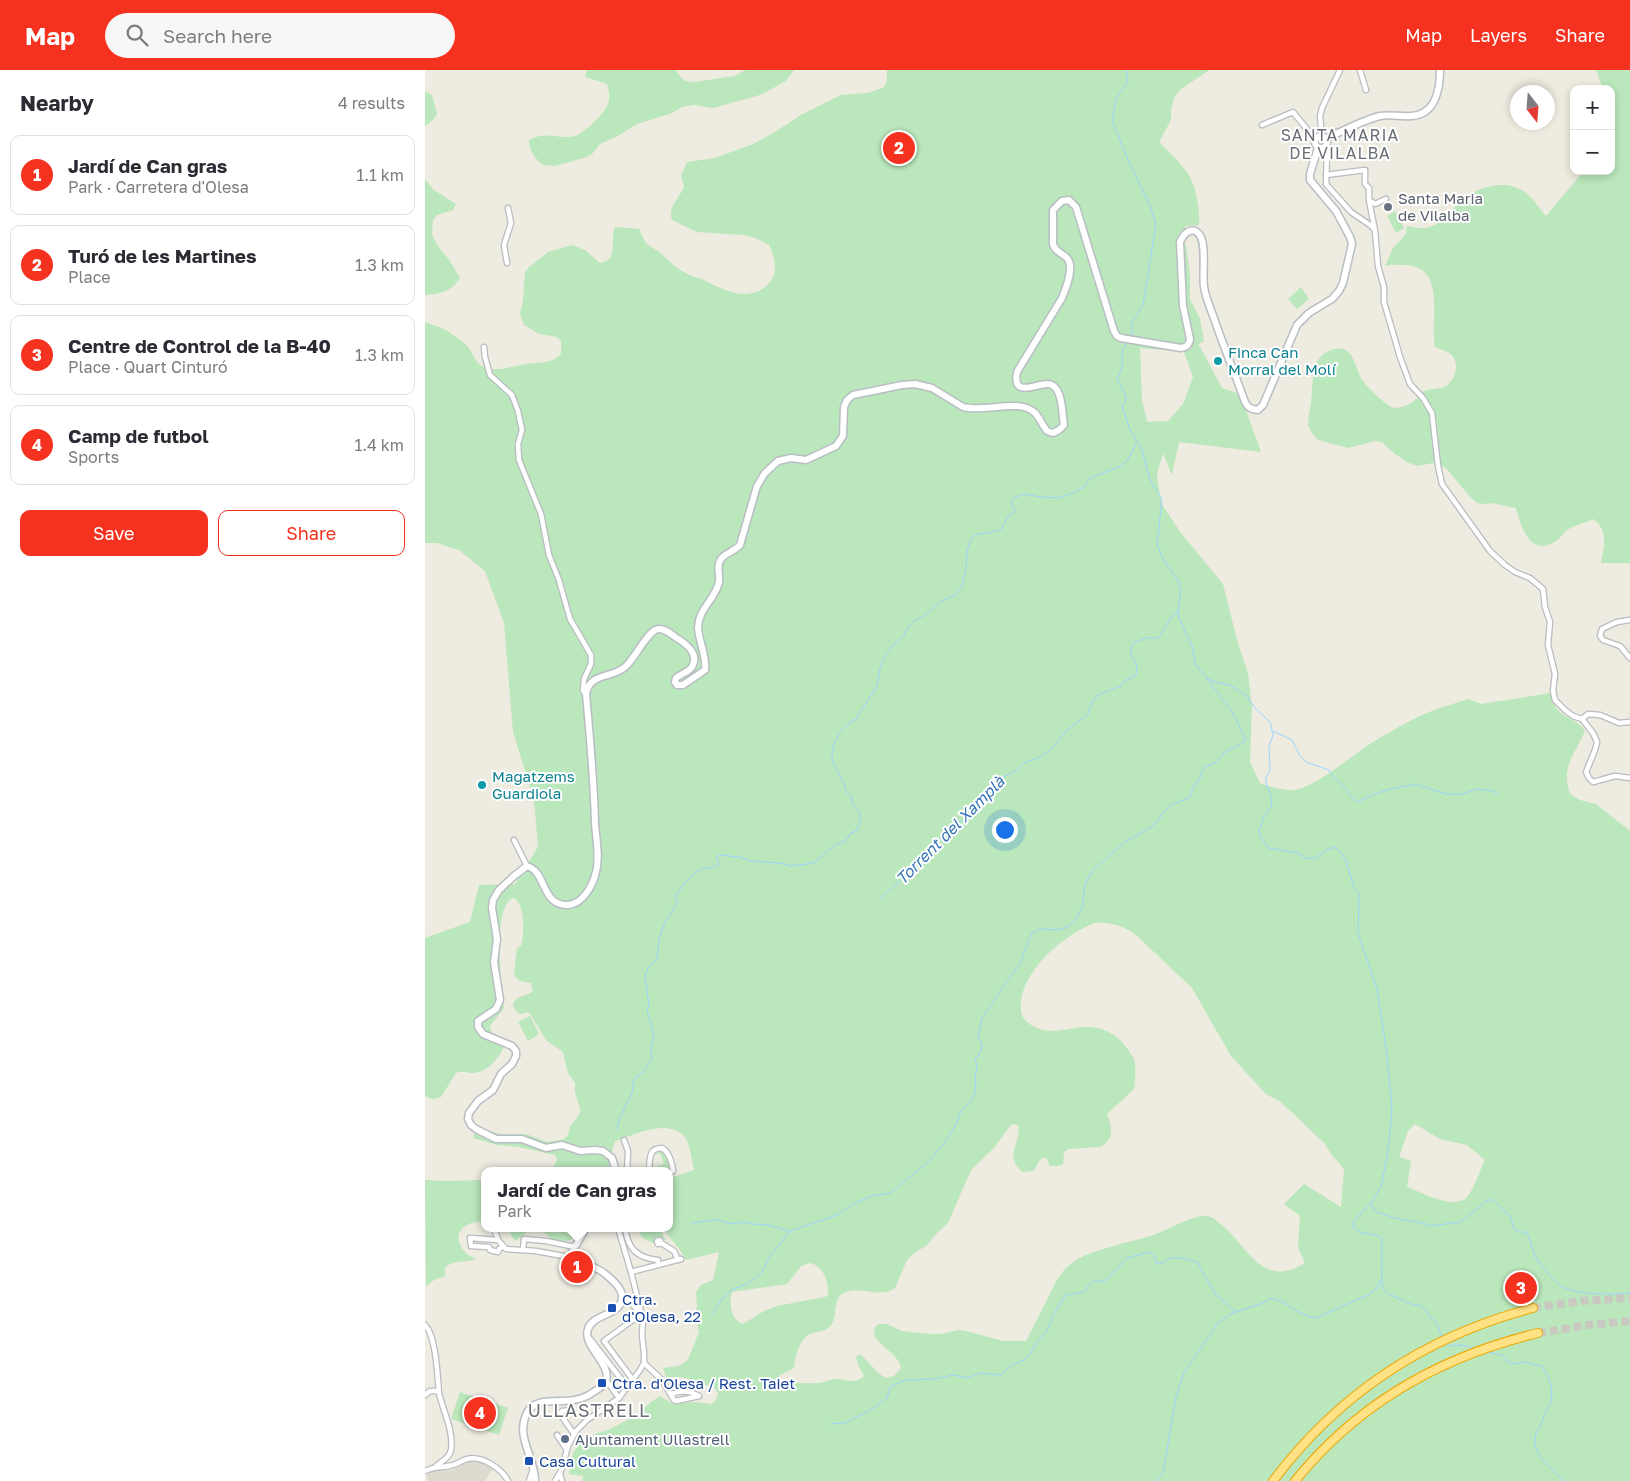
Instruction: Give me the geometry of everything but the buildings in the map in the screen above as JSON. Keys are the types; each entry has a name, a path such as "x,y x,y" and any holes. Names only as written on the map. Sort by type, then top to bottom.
{"highway":[{"path":"1273,1481 1305,1442 1345,1402 1381,1376 1415,1354 1473,1327 1533,1308"},
{"path":"1295,1481 1314,1458 1356,1420 1394,1392 1431,1370 1476,1351 1538,1333"}],"street":[{"path":"514,840 527,866 537,872 549,897 556,902 570,905 585,895 597,871 588,686 593,680 623,668 629,663 650,634 660,629 665,630 688,646 693,656 691,669 676,678 675,682 677,685 683,685 705,670 706,665 699,630 699,618 719,582 721,560 740,546 760,479 778,461 791,458 806,460 836,446 843,436 844,407 847,400 853,395 902,385 924,385 969,409 1019,406 1031,409 1036,413 1047,431 1053,433 1059,430 1063,425 1058,391 1048,384 1023,388 1016,377 1017,372 1062,298 1064,291 1070,266 1068,259 1054,248 1053,244 1053,210 1062,201 1069,200 1076,207 1114,331 1121,338 1181,348 1187,347 1190,339 1183,306 1179,242 1188,231 1195,231 1200,235 1203,242 1205,293 1245,402 1248,407 1257,410 1263,405 1297,325 1309,313 1332,298 1339,291 1352,244 1351,237 1337,211 1311,180 1310,174 1321,148 1327,142 1324,137 1320,116 1340,70"},
{"path":"1360,70 1366,90"},
{"path":"1315,139 1318,136 1324,137 1377,117 1421,115 1429,110 1435,102 1440,70"},
{"path":"1262,125 1293,112 1315,139 1314,143 1327,152 1326,184 1351,212 1375,231"},
{"path":"1326,175 1365,170 1365,184 1369,188 1378,266 1384,287 1384,302 1405,373 1410,384 1423,398 1432,413 1442,484 1490,551 1505,565 1515,572 1530,578 1543,590 1545,607 1550,622 1548,645 1555,674 1553,691 1555,700 1573,716 1582,720 1593,733 1597,742 1586,772 1589,778 1593,782 1615,776 1630,778"},
{"path":"1369,200 1375,204 1385,199"},
{"path":"507,263 504,245 511,223 508,208"},
{"path":"484,347 490,376 513,395 521,430 518,444 519,460 541,514 549,555 559,580 570,619 591,656 591,664 584,679 583,690 587,694"},
{"path":"1630,620 1617,622 1602,629 1600,636 1603,640 1619,646 1630,658"},
{"path":"1582,720 1588,714 1601,715 1619,723 1630,722"},
{"path":"527,866 499,890 493,900 492,908 497,938 494,962 500,1000 495,1009 478,1021 478,1027 483,1034 512,1046 516,1051 515,1060 501,1074 493,1090 478,1101 469,1113 469,1119 471,1125 476,1130 496,1139 522,1138 546,1148 565,1146 580,1151 595,1150 603,1152 613,1160 615,1167"},
{"path":"624,1140 629,1151 627,1167"},
{"path":"649,1167 651,1153 655,1149 662,1148 667,1153 673,1167"},
{"path":"496,1232 503,1247 511,1250 523,1250 574,1258 604,1273 616,1284 621,1293 641,1314"},
{"path":"574,1258 573,1252 584,1232"},
{"path":"555,1481 560,1474 574,1434 587,1420 619,1398 628,1388 644,1363 643,1322 619,1232"},
{"path":"626,1232 631,1247 644,1258 658,1260 659,1264"},
{"path":"498,1240 469,1238 471,1246 489,1247 490,1250 498,1252 503,1247"},
{"path":"523,1250 524,1239 575,1247"},
{"path":"631,1272 680,1260 675,1251 661,1243"},
{"path":"619,1398 606,1380 605,1370 591,1346 587,1331 591,1323 618,1307 622,1300 621,1293"},
{"path":"633,1380 604,1341 641,1314"},
{"path":"425,1325 433,1340 438,1391 448,1423 451,1446 447,1458 435,1467 425,1471"},
{"path":"587,1335 628,1388"},
{"path":"644,1363 662,1380 675,1402 699,1396 684,1391 671,1394"},
{"path":"535,1481 523,1433 525,1417 530,1409 534,1405 545,1402 578,1400 591,1394 606,1380"},
{"path":"425,1395 430,1391 438,1391"},
{"path":"570,1410 562,1411 560,1414 574,1434"},
{"path":"557,1435 567,1451"},
{"path":"435,1467 452,1466 467,1459 478,1459 494,1466 508,1481"},
{"path":"529,1481 533,1468"},
{"path":"560,1474 563,1481"}],"shaded area":[{"path":"470,1461 478,1461 493,1469 484,1481 428,1481 426,1476 432,1470 452,1470"}],"green space":[{"path":"587,70 676,70 681,78 694,82 735,76 745,70 794,70 786,81 760,95 713,108 694,105 682,107 672,113 637,124 600,144 587,157 555,166 543,165 533,154 529,140 547,135 575,136 594,122 608,104 607,84 585,77"},
{"path":"887,70 1209,70 1180,90 1174,98 1171,120 1159,142 1186,171 1197,197 1199,225 1186,226 1182,234 1186,246 1190,275 1190,299 1200,319 1204,341 1196,346 1199,345 1222,388 1240,394 1261,452 1179,442 1172,475 1163,453 1157,474 1163,506 1181,533 1223,584 1237,640 1248,673 1252,707 1250,762 1260,783 1285,790 1303,788 1384,735 1418,717 1469,699 1481,704 1551,693 1559,711 1585,730 1568,768 1567,784 1570,794 1580,800 1596,804 1630,831 1630,1481 582,1481 583,1476 569,1474 573,1453 580,1443 592,1435 608,1430 635,1416 660,1396 673,1404 695,1402 712,1404 716,1400 718,1394 715,1388 682,1377 666,1377 663,1368 679,1366 688,1360 699,1332 695,1314 697,1306 696,1292 701,1285 713,1280 719,1252 686,1260 666,1232 673,1232 673,1177 694,1170 688,1143 684,1136 677,1131 659,1128 640,1132 615,1141 612,1151 612,1167 554,1167 557,1159 555,1155 518,1147 497,1145 473,1138 478,1129 483,1129 500,1134 526,1134 547,1142 564,1139 580,1113 575,1083 568,1073 563,1052 546,1040 529,1012 521,1014 513,1006 518,998 533,991 531,983 520,981 514,975 517,948 521,946 523,928 521,907 514,898 507,903 502,915 500,930 500,966 504,1008 490,1026 492,1032 501,1038 504,1047 499,1056 487,1068 473,1073 456,1073 441,1097 433,1099 425,1096 425,938 470,922 479,885 515,884 538,847 534,800 513,732 504,623 485,571 459,550 437,543 425,543 425,322 444,329 458,338 468,347 479,364 487,368 502,369 557,358 561,354 561,341 557,337 539,334 524,325 520,314 525,273 528,268 548,252 572,245 585,250 600,263 606,261 612,254 615,227 639,229 646,243 677,268 720,288 746,294 755,293 763,289 773,278 775,268 769,245 756,238 743,235 697,232 672,220 672,207 684,187 681,176 687,162 715,158 753,144 801,115 841,95 868,93 884,87 887,81","holes":["1140,348 1184,352 1193,377 1183,404 1168,421 1147,422 1142,400","1095,923 1112,924 1127,929 1136,935 1192,988 1231,1056 1266,1094 1281,1102 1324,1143 1344,1169 1341,1207 1304,1184 1284,1204 1300,1216 1298,1247 1305,1263 1290,1270 1278,1271 1267,1269 1249,1255 1232,1235 1212,1217 1197,1217 1152,1235 1081,1257 1072,1263 1056,1282 1026,1341 1003,1341 958,1330 941,1334 902,1331 887,1324 879,1324 875,1327 874,1335 900,1363 901,1368 894,1376 885,1378 861,1355 856,1356 864,1376 857,1381 834,1379 820,1383 808,1383 778,1379 780,1375 794,1368 798,1349 806,1336 824,1330 831,1325 835,1316 838,1298 841,1294 858,1290 877,1293 895,1288 907,1260 926,1246 948,1223 971,1170 994,1148 1010,1126 1013,1124 1018,1125 1018,1138 1013,1154 1014,1160 1022,1172 1034,1170 1042,1158 1046,1158 1050,1166 1059,1166 1063,1164 1064,1152 1068,1149 1100,1147 1108,1141 1111,1128 1107,1114 1134,1089 1135,1060 1122,1042 1107,1031 1094,1027 1079,1027 1059,1031 1038,1029 1028,1023 1022,1016 1021,1010 1024,990 1029,978 1038,965 1071,935","1415,1124 1440,1139 1467,1145 1485,1160 1474,1186 1466,1198 1460,1201 1445,1201 1407,1187 1411,1161 1399,1157 1408,1131","810,1263 819,1268 825,1276 828,1285 828,1295 777,1306 764,1311 743,1324 735,1318 731,1310 732,1292 787,1284 801,1266"]},
{"path":"1596,70 1630,70 1630,563 1601,563 1604,539 1601,528 1593,519 1567,530 1556,541 1539,546 1528,538 1516,508 1492,503 1477,503 1446,468 1433,463 1418,466 1409,463 1382,442 1374,441 1349,448 1325,442 1317,439 1308,425 1315,366 1318,360 1329,351 1343,349 1347,351 1367,386 1382,400 1395,408 1409,404 1424,391 1438,389 1449,383 1455,374 1456,365 1453,356 1435,347 1432,285 1427,275 1418,268 1405,265 1385,266 1393,248 1406,234 1407,226 1426,228 1437,224 1462,200 1485,188 1502,185 1518,188 1532,198 1546,216 1581,175 1615,175 1615,85 1602,85"},
{"path":"425,91 432,95 437,114 425,126"},
{"path":"425,179 434,190 456,204 453,210 437,215 433,220 432,234 437,245 450,261 460,278 457,283 445,291 425,295"},
{"path":"1395,211 1404,228 1396,233 1387,216"},
{"path":"1301,287 1309,299 1297,309 1288,299"},
{"path":"530,1016 539,1034 528,1041 518,1022"},
{"path":"659,1150 664,1153 670,1167 654,1167 664,1164 660,1153 653,1155"},
{"path":"425,1180 481,1180 481,1222 466,1226 461,1230 459,1236 462,1249 476,1259 448,1265 445,1268 445,1276 434,1280 426,1286"},
{"path":"510,1232 527,1232 516,1241"},
{"path":"542,1232 578,1232 572,1239 565,1241 556,1240"},
{"path":"640,1232 662,1232 668,1241 661,1238 655,1244 641,1237"},
{"path":"460,1392 508,1408 499,1435 451,1419"}],"waterway":[{"path":"1126,70 1128,81 1116,99 1113,123 1150,206 1156,224 1143,305 1132,322 1132,338"},
{"path":"1129,341 1122,350 1122,368 1117,379 1126,396 1122,406 1130,430 1141,447 1150,480 1162,499 1157,544 1163,559 1178,581 1181,589 1179,618 1193,648 1195,664 1207,678 1230,685 1247,696 1255,708 1270,722 1273,735 1269,746 1270,770 1266,777 1266,783 1272,799 1271,807 1264,817 1259,830 1260,836 1268,848 1298,853 1305,858 1316,858 1326,850 1334,847 1342,854 1346,861 1354,888 1359,894 1358,933 1377,989 1387,1054 1392,1110 1388,1152 1381,1187 1371,1203 1354,1221 1353,1227 1361,1232 1376,1235 1382,1239 1382,1286 1384,1290 1411,1304 1421,1306 1437,1323 1442,1338"},
{"path":"617,1129 620,1117 632,1093 634,1080 643,1072 652,1059 651,1049 654,1036 647,1010 649,1005 645,976 649,966 657,959 662,931 678,903 675,896 687,880 698,870 718,865 719,862 716,859 721,855 791,866 814,863 836,844 845,841 851,833 856,831 861,820 859,811 853,804 851,796 847,792 834,765 832,750 841,731 856,719 877,686 880,668 892,646 904,636 915,620 922,617 942,601 955,595 962,587 967,551 971,539 975,535 1001,530 1008,516 1015,510 1011,503 1013,498 1025,494 1059,498 1073,493 1084,487 1090,478 1119,467 1128,460 1136,443"},
{"name":"Torrent del Xamplà","path":"881,898 917,865 937,839 950,835 953,827 965,820 1005,776 1017,770 1024,763 1038,758 1053,748 1066,731 1088,714 1092,702 1098,695 1121,686 1126,680 1135,676 1137,672 1136,663 1131,655 1131,647 1135,642 1147,638 1158,638 1171,617 1178,612"},
{"path":"711,1315 721,1300 733,1289 747,1284 761,1273 770,1256 790,1231 837,1215 853,1204 871,1196 890,1193 927,1163 945,1142 955,1126 961,1111 970,1103 974,1095 977,1067 975,1059 982,1048 978,1037 982,1018 1020,964 1031,934 1040,929 1057,930 1068,927 1076,919 1083,905 1084,888 1095,868 1125,842 1153,826 1170,805 1189,798 1192,794 1192,788 1199,780 1204,767 1216,762 1224,753 1244,742 1245,738 1233,713 1207,679"},
{"path":"1273,731 1292,740 1300,756 1306,762 1329,770 1351,797 1358,802 1386,790 1414,784 1446,794 1462,794 1477,789 1493,791 1498,794"},
{"path":"1371,1204 1375,1211 1394,1218 1430,1226 1460,1222 1488,1200 1493,1200 1510,1216 1515,1230 1526,1232 1538,1261 1561,1286 1585,1293 1630,1293"},
{"path":"692,1223 713,1220 729,1224 744,1222 768,1225 789,1231"},
{"path":"831,1424 845,1423 874,1408 887,1398 893,1385 906,1380 934,1379 953,1375 967,1378 980,1373 1001,1375 1008,1367 1024,1360 1029,1355 1048,1329 1054,1313 1066,1295 1084,1292 1094,1281 1104,1282 1127,1258 1149,1252 1155,1257 1157,1264 1175,1258 1197,1262 1215,1294 1236,1312"},
{"path":"1157,1481 1163,1473 1176,1397 1184,1373 1217,1324 1230,1314 1263,1303 1271,1298 1283,1302 1304,1315 1316,1318 1368,1295 1376,1289 1382,1279"},
{"path":"1445,1344 1448,1346 1462,1345 1475,1349"},
{"path":"1486,1352 1502,1355 1508,1362 1514,1364 1525,1362 1541,1366 1544,1370 1549,1379 1552,1394 1550,1404 1536,1433 1535,1444 1543,1460 1564,1481"}],"tunnel":[{"path":"1533,1308 1581,1301 1630,1298"},
{"path":"1538,1333 1630,1321"}],"place":[{"name":"Turó de les Martines","path":"899,148"},
{"name":"Santa Maria de Vilalba","path":"1388,207"},
{"name":"Finca Can Morral del Molí","path":"1218,361"},
{"name":"Magatzems Guardiola","path":"482,785"},
{"name":"Jardí de Can gras","path":"577,1267"},
{"name":"Centre de Control de la B-40","path":"1521,1288"},
{"name":"Ctra. d'Olesa, 22","path":"612,1308"},
{"name":"Ctra. d'Olesa / Rest. Taiet","path":"602,1383"},
{"name":"Camp de futbol","path":"480,1413"},
{"name":"Ajuntament Ullastrell","path":"565,1439"},
{"name":"Casa Cultural","path":"529,1461"}],"district":[{"name":"SANTA MARIA DE VILALBA","path":"1340,144"},
{"name":"ULLASTRELL","path":"589,1410"}]}
